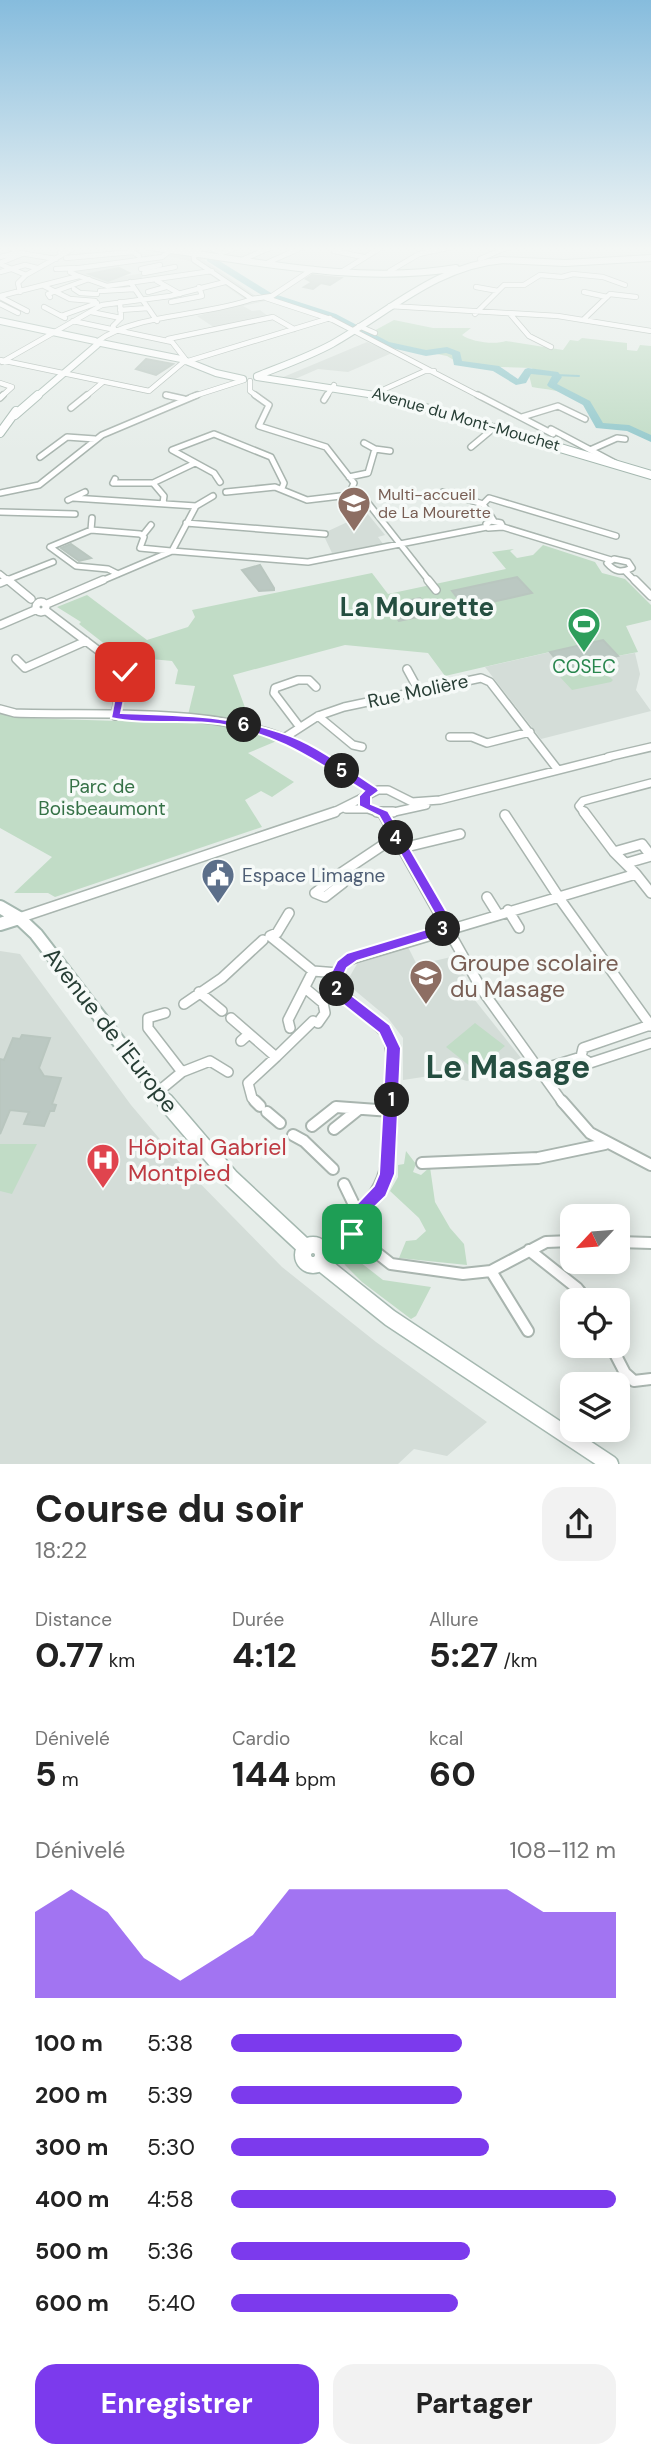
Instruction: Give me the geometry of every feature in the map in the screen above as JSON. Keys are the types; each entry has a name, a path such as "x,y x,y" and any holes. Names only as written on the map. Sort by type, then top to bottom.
{"main road":[{"path":"251,378 271,375 330,345 376,315"},
{"path":"0,321 95,344"},
{"path":"0,433 15,415 95,344"},
{"name":"Avenue du Mont-Mouchet","path":"95,344 118,345 164,354 223,375 251,378 271,375 376,393 542,440 651,475"},
{"name":"Avenue de l'Europe","path":"0,907 19,918 36,934 159,1091 237,1182 390,1318 610,1464"},
{"path":"0,924 19,918"}],"street":[{"path":"1,361 83,315"},
{"path":"107,315 121,318"},
{"path":"153,315 157,321"},
{"path":"95,344 114,329 187,315"},
{"path":"322,315 375,333"},
{"path":"511,315 529,335 551,347"},
{"path":"516,315 584,320 651,331"},
{"path":"584,320 589,315"},
{"path":"61,316 174,343 189,362"},
{"path":"164,340 273,317 294,329"},
{"path":"114,329 113,326 121,318"},
{"path":"1,361 149,391 189,362 330,318"},
{"path":"356,328 619,465"},
{"path":"376,393 425,371 435,371"},
{"path":"0,493 39,485 94,439 184,399 251,378 250,391 269,405 259,426 326,447 354,483 349,495"},
{"path":"71,408 103,382"},
{"path":"0,383 12,387 0,398"},
{"path":"324,400 334,385"},
{"path":"166,395 184,399"},
{"path":"524,416 558,406 585,419"},
{"path":"471,447 495,427"},
{"path":"542,440 555,433"},
{"path":"220,482 214,473 172,450 214,434 271,457 284,483 282,488"},
{"path":"40,457 67,437 94,439"},
{"path":"580,453 594,451 617,438 625,439"},
{"path":"364,443 375,449 390,451"},
{"path":"349,477 369,473 375,449"},
{"path":"114,481 153,483 195,463"},
{"path":"153,483 164,496 163,503"},
{"path":"226,492 282,488 304,500 349,495 368,503 436,590"},
{"path":"85,492 71,499 196,506"},
{"path":"443,492 483,504 494,521"},
{"path":"46,607 172,551 196,506 214,496"},
{"path":"483,504 489,498 616,536"},
{"path":"0,512 75,514"},
{"path":"91,530 92,518"},
{"path":"487,527 487,523 494,521 501,523 503,527 611,560 621,559 631,563 632,568 626,572"},
{"path":"186,523 325,534"},
{"path":"151,525 143,535 140,548 308,562 487,527 496,530 503,527"},
{"path":"118,574 108,569 76,566 50,547 91,530 143,535"},
{"path":"611,560 607,563 610,569 626,572 651,596"},
{"path":"0,583 53,562"},
{"path":"0,574 31,599"},
{"path":"0,625 35,610 36,604 46,607 125,672 115,716"},
{"path":"16,659 25,668 86,641"},
{"path":"407,669 419,691"},
{"name":"Rue Molière","path":"285,738 299,726 318,716 473,679 485,679 561,770"},
{"path":"299,726 274,693 275,688 298,680 309,680 316,687"},
{"path":"0,709 15,713 209,719 250,726 285,738 373,791 388,790 398,798 418,802 440,800"},
{"path":"318,716 353,745 362,747"},
{"path":"450,737 471,737 487,743 530,732"},
{"path":"344,809 368,809 383,814 396,809 416,808 651,747"},
{"path":"651,783 583,801 579,806 614,852 627,863 651,893"},
{"path":"19,918 134,880 150,878 214,853 344,809 373,791"},
{"path":"396,809 398,798"},
{"path":"364,799 368,809"},
{"path":"383,814 482,990 586,1132 605,1144 649,1162"},
{"path":"505,815 558,896 651,1025 583,1048 581,1056"},
{"path":"402,848 460,834"},
{"path":"341,873 395,836"},
{"path":"614,852 642,844 651,856 627,863"},
{"path":"315,1252 358,1213 384,1183 391,1111 394,1055 390,1038 339,992 335,979 338,973 352,957 636,874"},
{"path":"487,897 498,914"},
{"path":"508,910 519,929"},
{"path":"184,1004 269,941 289,913"},
{"path":"269,941 313,971 338,973"},
{"path":"290,1028 288,1020 313,971"},
{"path":"280,1123 253,1098 248,1083 325,1013 323,1003 305,988"},
{"path":"199,992 222,1011"},
{"path":"165,1013 148,1018 148,1028 182,1072"},
{"path":"232,1018 276,1057"},
{"path":"241,1041 249,1034"},
{"path":"611,1039 620,1053"},
{"path":"581,1056 590,1063 651,1043"},
{"path":"539,1070 581,1056"},
{"path":"159,1091 182,1072 206,1060 214,1060 228,1072"},
{"path":"312,1126 336,1107 391,1111"},
{"path":"334,1129 360,1108"},
{"path":"293,1135 304,1141 333,1169"},
{"path":"422,1163 570,1153 605,1144"},
{"path":"344,1184 358,1213"},
{"path":"344,1227 391,1264 463,1274 491,1271 546,1242 560,1241"},
{"path":"630,1242 651,1243"},
{"path":"529,1250 578,1288"},
{"path":"491,1271 528,1331"},
{"path":"617,1358 625,1373 634,1381 651,1379"}],"shaded area":[{"path":"152,315 158,320 192,315 157,322"},
{"path":"267,315 269,317 215,328 197,316"},
{"path":"317,315 328,315 344,324"},
{"path":"367,342 392,353 348,372 318,369 295,379 281,378"},
{"name":"Multi-accueil de La Mourette","path":"367,513 385,535 378,537 383,544 332,553 324,536 326,532"},
{"path":"603,640 617,656 635,653 640,674 636,690 651,711 541,739 485,667"},
{"name":"Groupe scolaire du Masage","path":"408,947 417,965 455,956 466,975 458,979 521,1058 467,1081 443,1074 403,1080 403,1038 388,1018 346,983 357,964"},
{"name":"Hôpital Gabriel Montpied","path":"0,951 20,954 131,1105 181,1164 282,1267 376,1342 487,1422 447,1456 414,1449 398,1464 0,1464"}],"green space":[{"path":"394,320 433,328 471,328 462,335 483,342 506,341 563,350 570,340 578,341 582,338 627,343 627,350 637,351 640,345 651,346 651,439 629,428 599,425 580,400 564,393 532,387 528,371 533,368 464,366 447,356 386,344 370,333"},
{"path":"543,545 595,562 602,573 625,579 651,605 651,620 626,626 638,652 617,656 602,640 445,676 428,653 345,645 233,675 250,721 188,715 195,686 175,684 178,670 172,661 120,656 79,624 81,622 57,607 87,595 147,640 188,627 195,617 192,610 372,573 388,594 506,569 492,552 514,549 510,551 517,558 533,555"},
{"path":"597,666 613,680 611,682 572,690 560,677"},
{"name":"Parc de Boisbeaumont","path":"0,714 23,718 214,724 235,727 279,740 248,753 294,782 272,797 261,791 245,800 262,827 55,897 48,893 14,893 52,857 0,828"},
{"path":"475,1023 505,1046 476,1071 446,1047"},
{"path":"0,1144 37,1144 12,1194 0,1191"},
{"path":"406,1151 416,1164 413,1172 421,1175 430,1167 435,1202 450,1228 464,1244 467,1265 399,1258 406,1241 416,1240 426,1231 419,1218 390,1191 398,1177 398,1165 404,1164"},
{"path":"350,1241 359,1248 351,1255 383,1280 431,1287 416,1316 411,1319 362,1282 345,1265 336,1250 343,1242"}],"building":[{"path":"146,359 173,364 156,375 136,369"},
{"path":"71,544 91,558 79,561 61,548"},
{"path":"260,565 274,590 259,591 242,570"},
{"path":"517,577 532,593 465,608 452,591"},
{"path":"420,598 432,614 399,621 387,605"},
{"name":"COSEC","path":"603,640 618,656 564,669 550,652"},
{"path":"22,1035 50,1038 39,1068 44,1076 61,1078 52,1104 56,1105 54,1111 50,1111 44,1126 24,1124 29,1112 10,1110 0,1134 0,1059 4,1060 13,1038 20,1039"}],"waterway":[{"path":"331,315 386,344 426,353 447,350 457,354 457,363 496,368 516,382 523,381 528,371 555,374 557,377 552,385 587,403 600,426 629,428 651,439"},
{"path":"555,375 579,376"}],"place":[{"name":"Multi-accueil de La Mourette","path":"354,533"},
{"name":"COSEC","path":"584,654"},
{"name":"Espace Limagne","path":"218,905"},
{"name":"Groupe scolaire du Masage","path":"426,1006"},
{"name":"Hôpital Gabriel Montpied","path":"103,1190"}],"district":[{"name":"La Mourette","path":"417,607"},
{"name":"Le Masage","path":"508,1067"}],"route":[{"path":"125,672 115,716 209,719 275,733 297,743 373,791 365,796 365,806 373,812 383,814 449,928 352,957 345,961 335,979 339,992 384,1030 390,1038 394,1055 387,1174 380,1191 344,1227 352,1234"}]}
